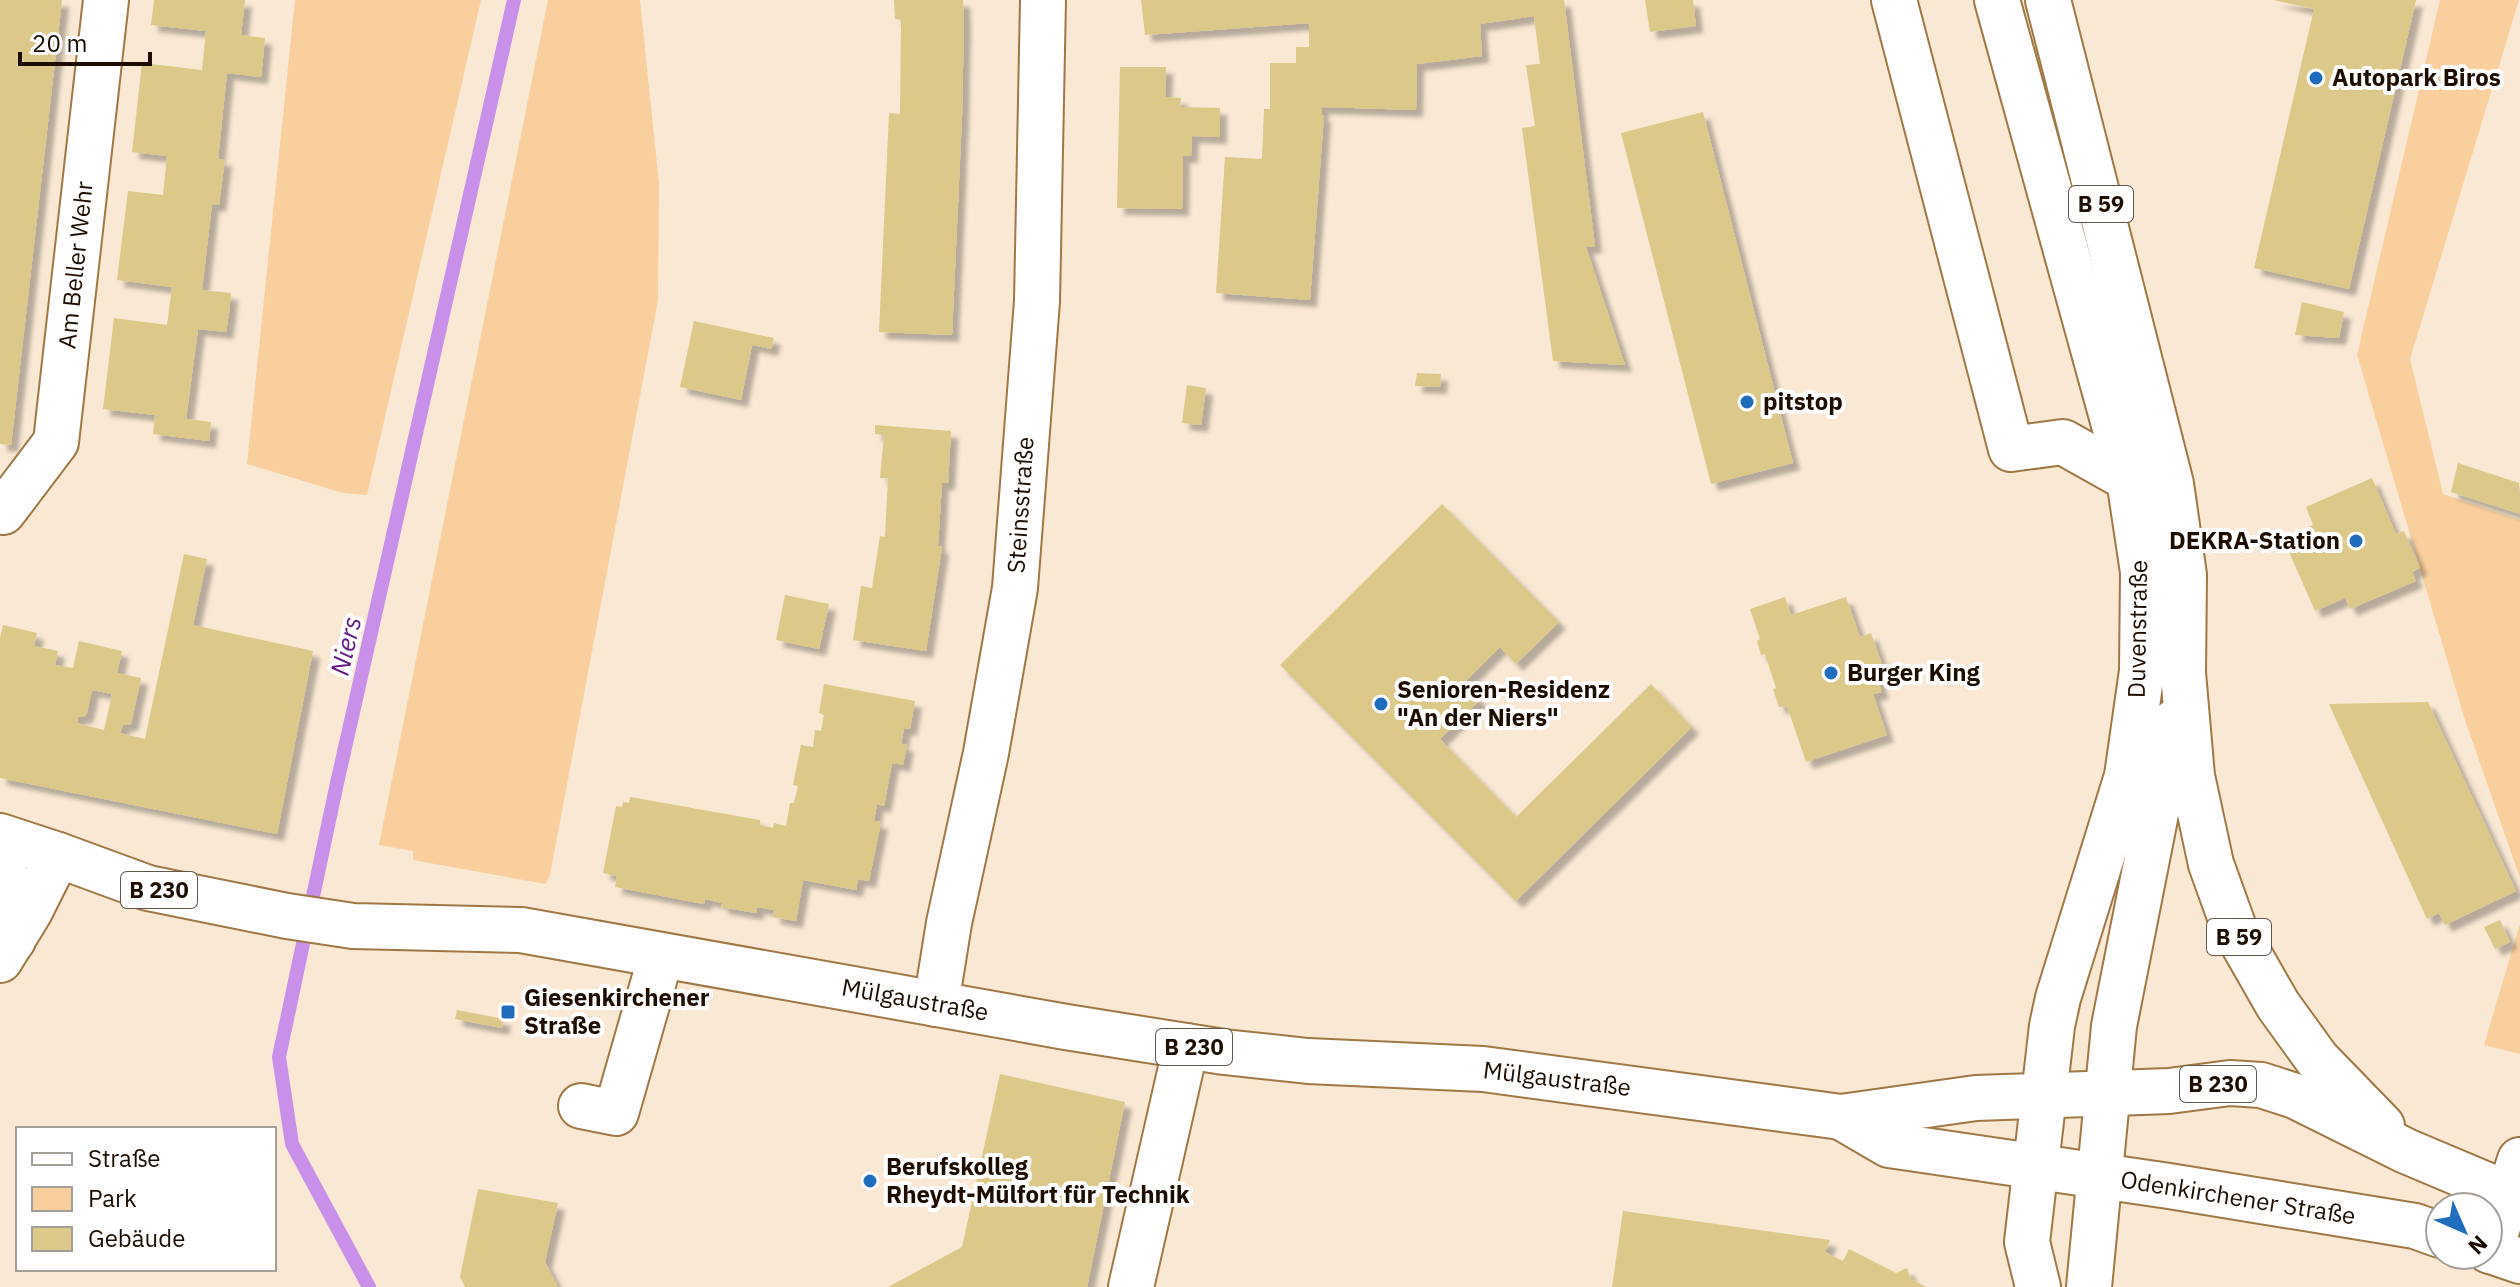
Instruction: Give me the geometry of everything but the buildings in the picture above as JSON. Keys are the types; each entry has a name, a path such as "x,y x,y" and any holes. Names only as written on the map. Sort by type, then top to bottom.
{"main road":[{"name":"Am Beller Wehr","path":"3,512 56,442 106,0"},
{"name":"Steinsstraße","path":"936,1004 1015,588 1037,301 1043,0"},
{"path":"1894,0 2011,449 2063,442 2129,479"},
{"name":"Duvenstraße","path":"1997,0 2129,479 2143,572 2140,686 2127,776 2052,1026 2027,1242 2038,1287"},
{"name":"Duvenstraße","path":"2048,0 2171,484 2184,575 2183,673"},
{"name":"B 59","path":"2100,1176 2114,1026 2183,673"},
{"name":"B 59","path":"2183,673 2192,776 2211,864 2234,928 2278,1005 2317,1059 2406,1151 2516,1185"},
{"name":"Mülgaustraße","path":"0,836 148,888 287,916 353,926 521,930 1186,1046 1308,1061 1483,1069 1841,1117 1976,1098 2108,1093"},
{"path":"7,950 58,855"},
{"path":"0,864 10,886 7,950"},
{"path":"581,1106 616,1113 661,956"},
{"path":"1131,1287 1186,1046"},
{"name":"B 230","path":"2108,1093 2169,1091 2230,1083 2261,1085 2295,1096 2406,1151"},
{"name":"Mülgaustraße","path":"1841,1117 1889,1145 2035,1167"},
{"name":"Odenkirchener Straße","path":"2035,1167 2424,1229"},
{"path":"2089,1287 2100,1176"},
{"path":"2504,1234 2516,1185"}],"green space":[{"path":"295,0 481,0 367,495 343,493 247,464"},
{"path":"548,0 640,0 659,184 658,300 546,884 413,860 413,851 379,845"},
{"path":"2440,0 2519,0 2410,359 2443,494 2520,520 2520,878 2464,717 2357,355"},
{"path":"2520,924 2520,1054 2484,1045"}],"waterway":[{"name":"Niers","path":"369,1287 292,1144 279,1057 337,783 514,0"}],"place":[{"name":"Autopark Biros","path":"2316,78"},
{"name":"pitstop","path":"1747,402"},
{"name":"DEKRA-Station","path":"2356,541"},
{"name":"Burger King","path":"1831,673"},
{"name":"Senioren-Residenz \"An der Niers\"","path":"1381,704"},
{"name":"Giesenkirchener Straße","path":"508,1012"},
{"name":"Berufskolleg Rheydt-Mülfort für Technik","path":"870,1181"}]}
